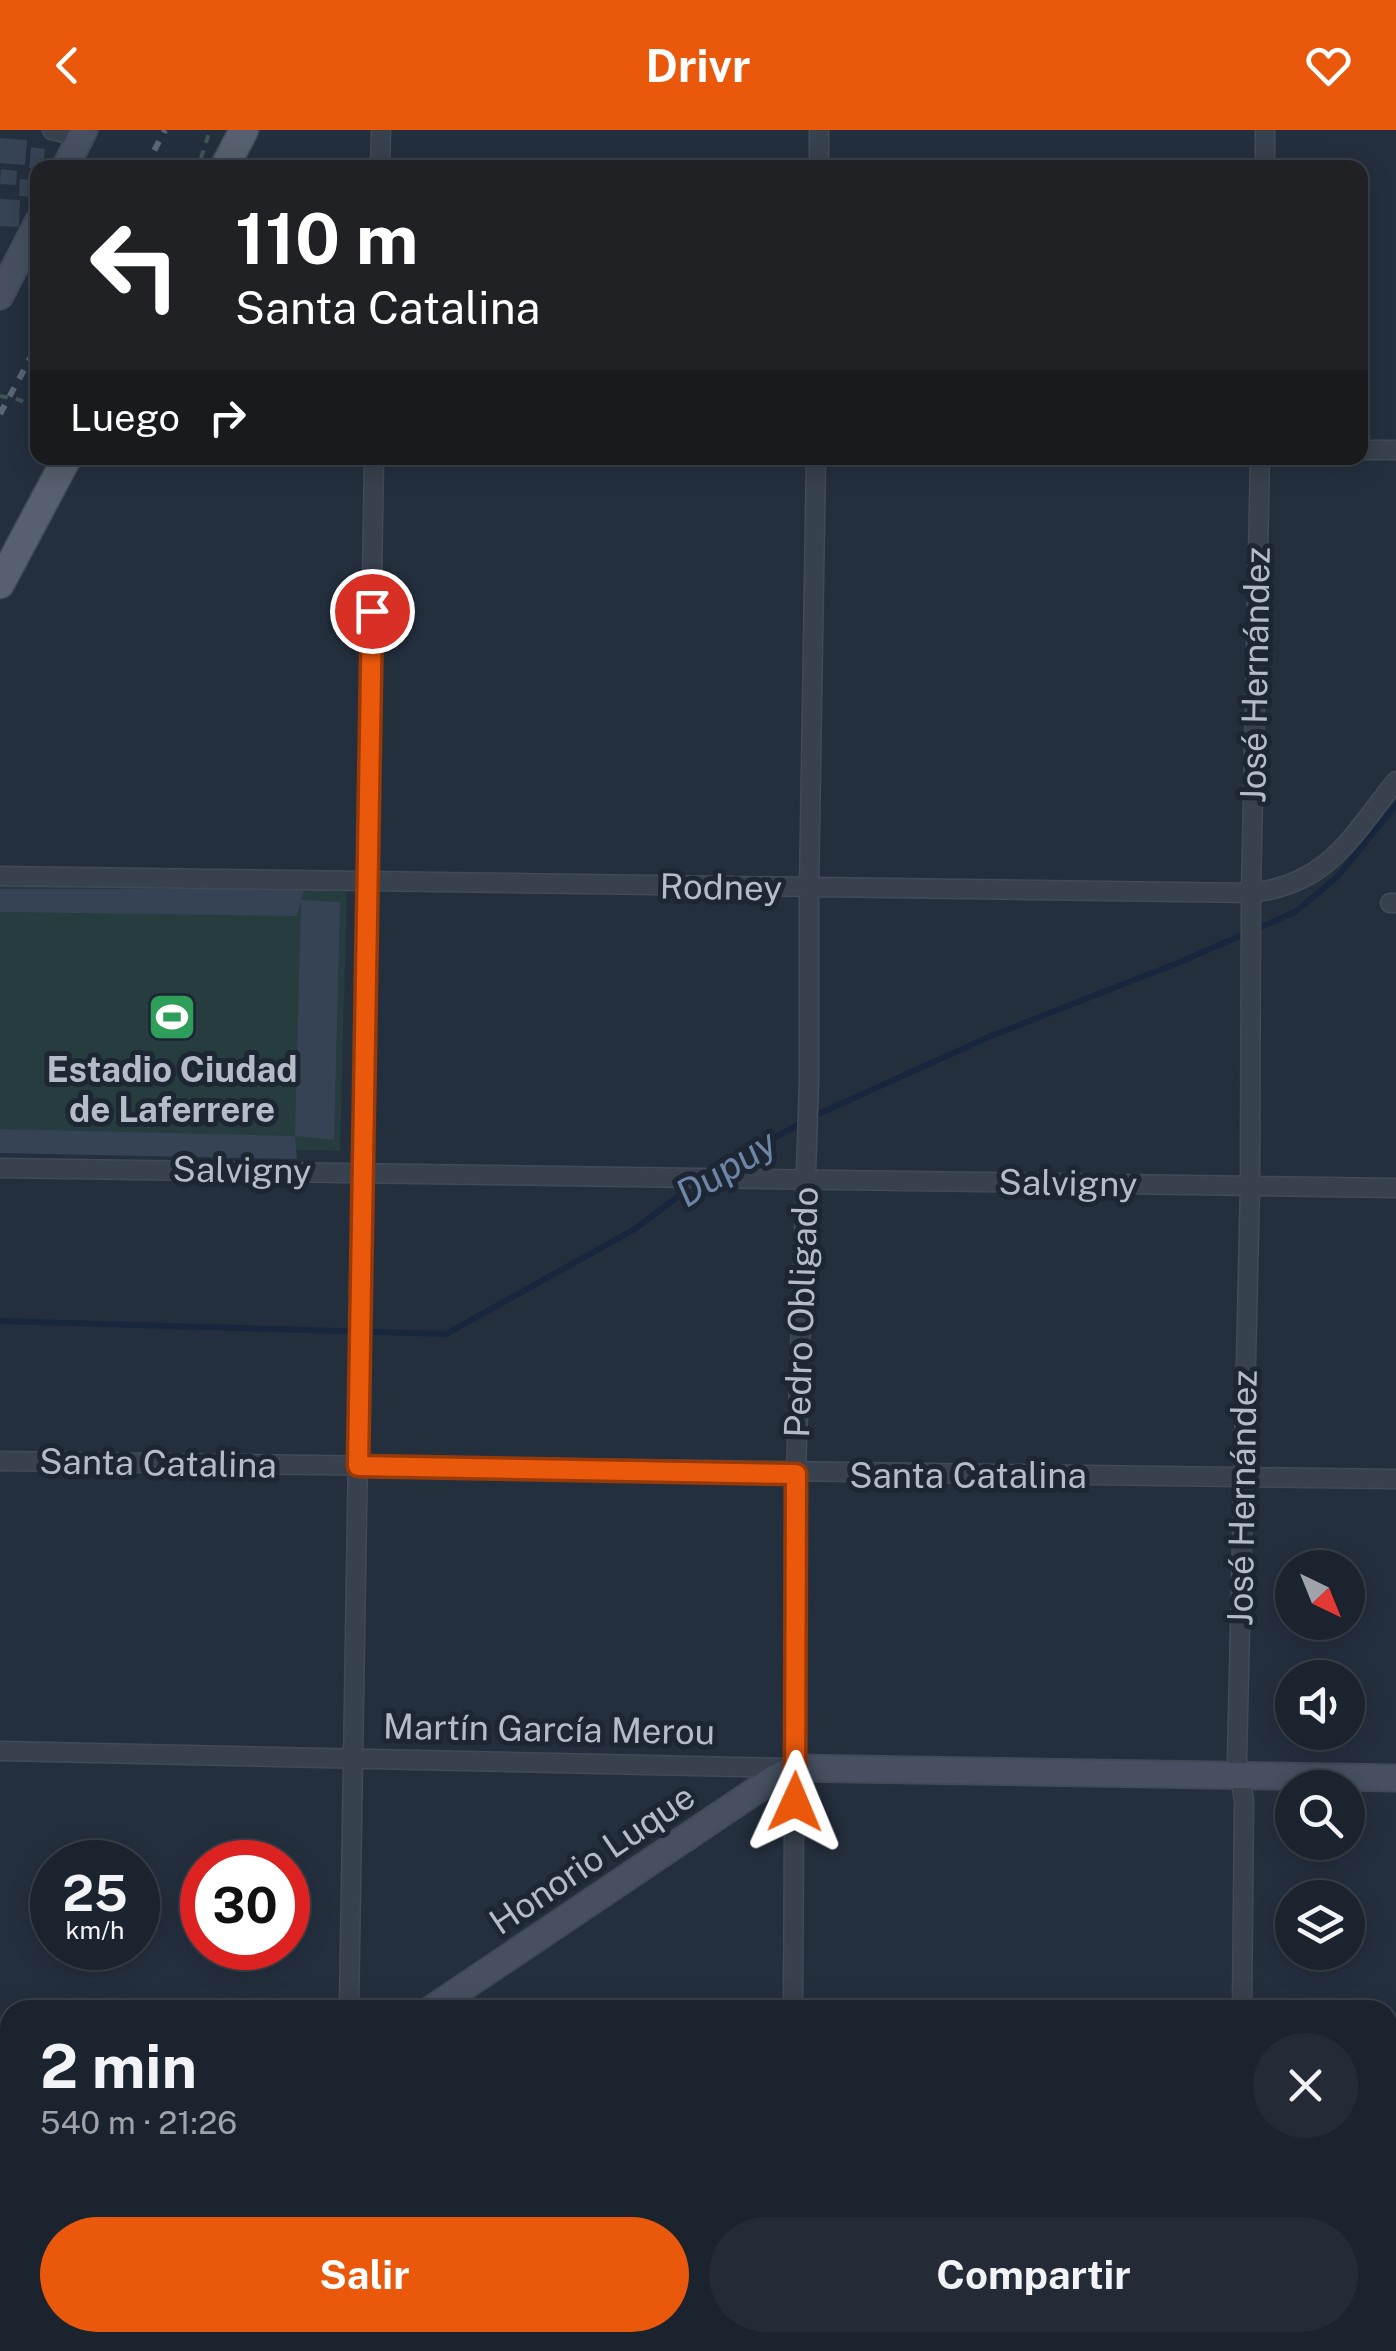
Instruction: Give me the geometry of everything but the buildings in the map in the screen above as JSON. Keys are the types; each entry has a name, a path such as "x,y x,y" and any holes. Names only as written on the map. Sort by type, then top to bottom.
{"main road":[{"path":"228,160 244,130"},
{"path":"0,584 63,465"}],"street":[{"path":"52,130 82,134 69,160"},
{"path":"380,160 381,130"},
{"path":"819,130 819,160"},
{"path":"1264,160 1265,130"},
{"path":"0,296 30,238"},
{"path":"1368,450 1396,450"},
{"path":"349,2000 374,465"},
{"path":"809,888 816,465"},
{"name":"José Hernández","path":"1242,2000 1245,1923 1238,1759 1260,465"},
{"name":"Rodney","path":"0,876 1251,893 1294,885 1335,858 1396,781"},
{"name":"Pedro Obligado","path":"794,2000 796,1474 810,1081 809,888"},
{"name":"Salvigny","path":"0,1168 1396,1188"},
{"name":"Santa Catalina","path":"0,1461 1396,1480"},
{"name":"Martín García Merou","path":"0,1751 353,1761 1396,1778"},
{"name":"Honorio Luque","path":"445,2000 773,1779 796,1768"}],"path":[{"path":"202,160 210,130"},
{"path":"0,396 30,407"}],"green space":[{"name":"Estadio Ciudad de Laferrere","path":"0,883 347,890 340,1151 0,1144"}],"waterway":[{"name":"Dupuy","path":"710,1173 816,1115 991,1036 1295,912 1337,877 1396,805"},
{"name":"Dupuy","path":"0,1321 446,1334 635,1229 696,1183"}],"railway":[{"path":"149,160 165,130"},
{"path":"0,414 30,359"}],"place":[{"name":"Estadio Ciudad de Laferrere","path":"172,1017"}],"route":[{"path":"372,611 358,1466 796,1474 795,1802"}]}
